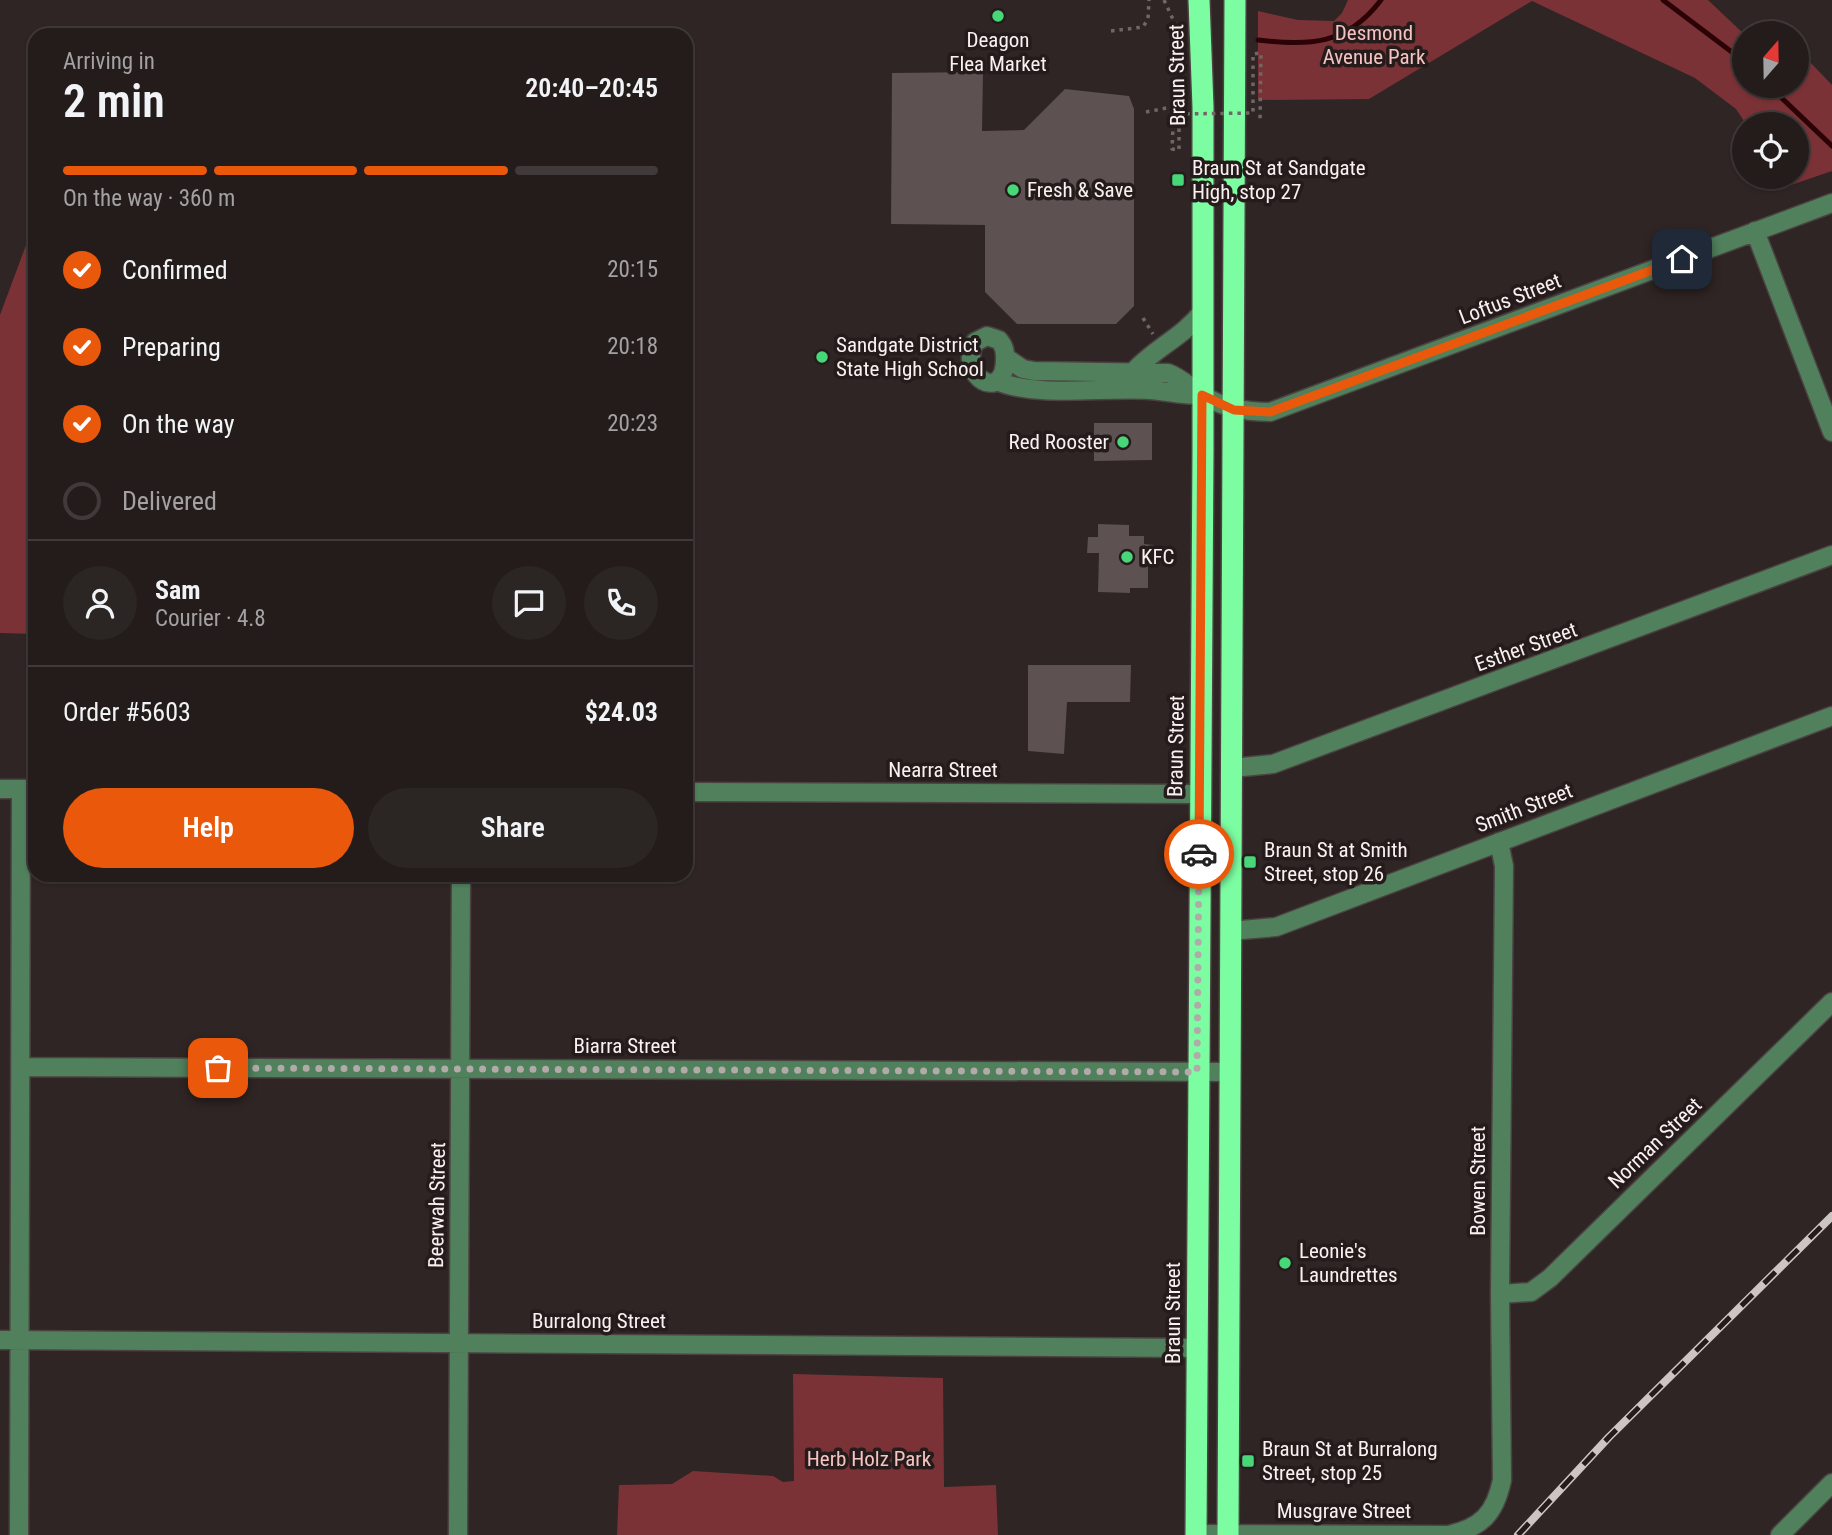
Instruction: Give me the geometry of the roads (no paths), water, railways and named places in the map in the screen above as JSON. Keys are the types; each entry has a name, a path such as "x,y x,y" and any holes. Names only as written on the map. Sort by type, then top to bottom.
{"highway":[{"name":"Braun Street","path":"1196,1534 1203,311 1199,0"},
{"path":"1228,1534 1231,1346 1229,1072 1235,0"}],"street":[{"name":"Loftus Street","path":"1202,395 1234,410 1270,412 1832,202"},
{"path":"1755,231 1832,432"},
{"path":"1133,371 1189,329 1203,311"},
{"path":"997,382 1005,372 1003,345 993,337 981,338 972,348 974,374 984,383 997,382 1022,388 1148,390 1179,396 1202,395"},
{"path":"1005,358 1034,372 1168,373 1180,378 1202,395"},
{"name":"Esther Street","path":"1232,768 1273,764 1832,555"},
{"name":"Smith Street","path":"1230,931 1276,927 1832,716"},
{"path":"0,789 28,789 22,1067 19,1535"},
{"name":"Nearra Street","path":"693,792 1200,794"},
{"name":"Bowen Street","path":"1486,1517 1499,1495 1502,1480 1500,1294 1504,866 1499,842"},
{"name":"Beerwah Street","path":"458,1535 461,882"},
{"name":"Norman Street","path":"1500,1294 1531,1292 1550,1278 1832,1002"},
{"name":"Biarra Street","path":"22,1067 1229,1072"},
{"name":"Burralong Street","path":"0,1340 1197,1348"},
{"path":"1780,1535 1832,1483"},
{"name":"Musgrave Street","path":"1196,1534 1448,1535 1479,1525 1486,1517"}],"waterway":[{"path":"1258,40 1294,43 1326,39 1355,26 1381,0"},
{"path":"1663,0 1732,52"},
{"path":"1782,98 1832,146"}],"railway":[{"path":"1518,1535 1609,1437 1832,1216"}],"place":[{"name":"Deagon Flea Market","path":"998,16"},
{"name":"Braun St at Sandgate High, stop 27","path":"1178,180"},
{"name":"Fresh & Save","path":"1013,190"},
{"name":"Sandgate District State High School","path":"822,357"},
{"name":"Red Rooster","path":"1123,442"},
{"name":"KFC","path":"1127,557"},
{"name":"Braun St at Smith Street, stop 26","path":"1250,862"},
{"name":"Leonie's Laundrettes","path":"1285,1263"},
{"name":"Braun St at Burralong Street, stop 25","path":"1248,1461"}],"park label":[{"name":"Desmond Avenue Park","path":"1374,45"},
{"name":"Herb Holz Park","path":"869,1459"}]}
